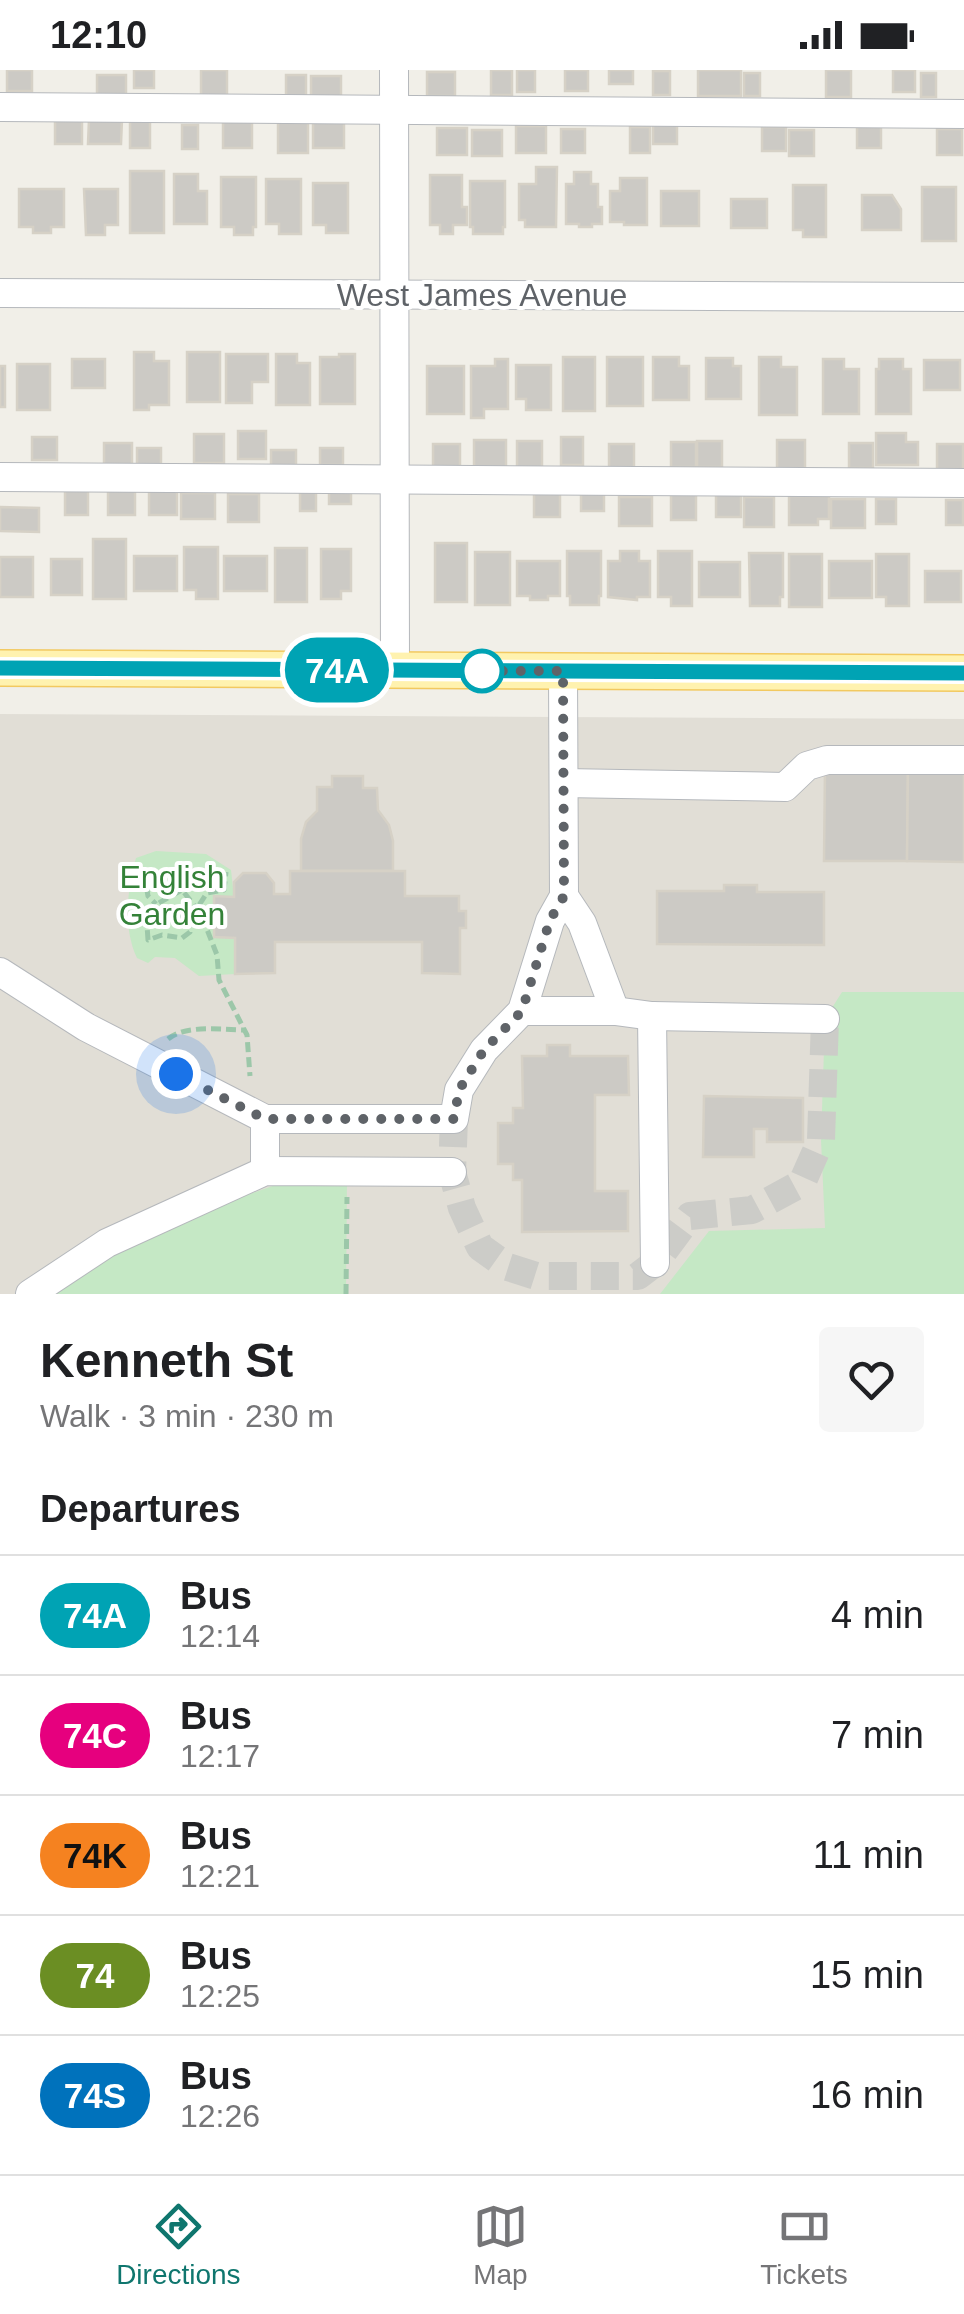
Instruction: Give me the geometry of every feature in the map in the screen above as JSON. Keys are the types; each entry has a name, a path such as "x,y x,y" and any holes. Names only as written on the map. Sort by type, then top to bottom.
{"main road":[{"path":"0,668 964,673"}],"street":[{"path":"394,70 396,670"},
{"path":"0,107 964,114"},
{"name":"West James Avenue","path":"0,293 964,297"},
{"path":"0,477 964,483"},
{"path":"0,972 86,1027 265,1119 454,1119 459,1090 484,1050 522,1011 550,920 564,896 563,671"},
{"path":"564,783 785,787 807,766 827,760 964,760"},
{"path":"564,896 582,923 615,1011"},
{"path":"522,1011 825,1019"},
{"path":"652,1016 655,1263"},
{"path":"265,1119 265,1171"},
{"path":"30,1294 108,1242 265,1171 452,1172"}],"path":[{"path":"144,872 148,896 156,904"},
{"path":"226,872 224,890 207,893 198,908 192,917 190,932 182,938 162,935 148,940 146,910 182,890 198,908 217,955 220,980 245,1030 250,1076"},
{"path":"146,915 192,917"},
{"path":"202,918 214,917"},
{"path":"168,1038 186,1031 245,1030"},
{"path":"346,1294 347,1172"}],"shaded area":[{"path":"0,714 964,719 964,1294 0,1294"}],"green space":[{"name":"English Garden","path":"156,851 206,854 231,870 234,897 214,897 214,936 235,938 235,974 199,976 175,958 155,957 148,963 137,958 128,922 130,883 136,858"},
{"path":"842,992 964,992 964,1294 660,1294 709,1231 825,1228 821,1140 825,1019"},
{"path":"290,1180 347,1180 346,1294 44,1294 138,1233"}],"building":[{"path":"7,70 32,70 32,91 7,91"},
{"path":"134,70 154,70 154,88 134,88"},
{"path":"201,70 227,70 227,98 201,98"},
{"path":"491,70 512,70 512,95 491,95"},
{"path":"517,70 535,70 535,92 517,92"},
{"path":"565,70 588,70 588,91 565,91"},
{"path":"609,70 633,70 633,84 609,84"},
{"path":"698,70 741,70 741,96 698,96"},
{"path":"826,70 851,70 851,97 826,97"},
{"path":"893,70 915,70 915,92 893,92"},
{"path":"653,71 670,71 670,95 653,95"},
{"path":"427,72 455,72 455,96 427,96"},
{"path":"744,73 760,73 760,96 744,96"},
{"path":"921,73 936,73 936,97 921,97"},
{"path":"97,75 126,75 126,96 97,96"},
{"path":"286,75 306,75 306,96 286,96"},
{"path":"311,76 341,76 341,97 311,97"},
{"path":"55,119 82,119 82,144 55,144"},
{"path":"89,119 122,119 121,144 88,144"},
{"path":"653,120 677,120 677,144 653,144"},
{"path":"130,121 150,121 150,148 130,148"},
{"path":"223,121 252,121 252,148 223,148"},
{"path":"278,121 308,121 308,153 278,153"},
{"path":"313,121 344,121 344,148 313,148"},
{"path":"857,122 881,122 881,148 857,148"},
{"path":"182,125 198,125 198,149 182,149"},
{"path":"516,126 546,126 546,153 516,153"},
{"path":"630,127 650,127 650,153 630,153"},
{"path":"762,127 786,127 786,151 762,151"},
{"path":"437,128 467,128 467,155 437,155"},
{"path":"561,129 585,129 585,153 561,153"},
{"path":"937,129 962,129 962,155 937,155"},
{"path":"472,130 502,130 502,156 472,156"},
{"path":"789,130 814,130 814,156 789,156"},
{"path":"536,167 557,167 556,227 525,227 525,220 519,220 519,184 536,184"},
{"path":"130,171 164,171 164,233 130,233"},
{"path":"574,172 591,172 591,184 598,184 602,224 566,224 566,184 574,184"},
{"path":"174,174 198,174 198,191 207,191 207,224 174,224"},
{"path":"430,175 462,175 462,207 467,207 467,225 453,225 453,234 440,234 440,225 430,225"},
{"path":"221,177 256,177 253,235 234,235 234,227 221,227"},
{"path":"620,178 647,178 647,225 610,222 610,191 620,191"},
{"path":"266,179 301,179 301,234 279,234 279,224 266,224"},
{"path":"470,181 505,181 503,234 473,234"},
{"path":"313,183 348,183 348,233 326,233 326,225 313,225"},
{"path":"793,185 826,185 826,237 803,237 803,230 793,230"},
{"path":"922,187 956,187 956,241 922,241"},
{"path":"19,189 64,189 64,227 51,227 51,233 33,233 33,227 19,227"},
{"path":"84,189 118,189 118,225 105,225 105,235 86,235"},
{"path":"661,191 699,191 699,226 661,226"},
{"path":"862,195 892,195 901,209 901,230 862,230"},
{"path":"731,199 767,199 767,228 731,228"},
{"path":"134,352 154,352 154,361 169,361 169,405 134,410"},
{"path":"187,352 220,352 220,402 187,402"},
{"path":"226,354 268,354 268,382 252,382 252,403 226,403"},
{"path":"276,354 297,354 297,363 310,363 310,405 276,405"},
{"path":"355,354 355,404 320,404 320,357"},
{"path":"563,357 595,357 595,411 563,411"},
{"path":"607,357 643,357 643,406 607,406"},
{"path":"653,357 679,357 679,366 689,366 689,400 653,400"},
{"path":"759,357 781,357 781,367 797,367 797,415 759,415"},
{"path":"706,358 733,358 733,366 741,366 741,399 706,399"},
{"path":"72,359 105,359 105,388 72,388"},
{"path":"495,359 508,359 508,409 484,409 484,418 471,418 471,366 495,366"},
{"path":"823,359 844,359 844,369 859,369 859,414 823,414"},
{"path":"879,359 903,359 903,369 911,369 911,414 876,414"},
{"path":"924,360 960,360 960,390 924,390"},
{"path":"17,364 50,364 50,410 17,410"},
{"path":"516,365 551,365 551,410 526,410 526,399 516,399"},
{"path":"0,366 5,366 5,407 0,407"},
{"path":"427,366 464,366 464,414 427,414"},
{"path":"238,431 266,431 266,459 238,459"},
{"path":"876,433 906,433 906,442 918,442 918,465 876,465"},
{"path":"194,434 224,434 224,463 194,463"},
{"path":"32,437 57,437 57,460 32,460"},
{"path":"561,437 583,437 583,465 561,465"},
{"path":"474,440 506,440 506,467 474,467"},
{"path":"777,440 805,440 805,469 777,469"},
{"path":"517,441 542,441 542,470 517,470"},
{"path":"697,441 722,441 722,467 697,467"},
{"path":"671,442 696,442 696,467 671,467"},
{"path":"104,443 132,443 132,465 104,465"},
{"path":"849,443 873,443 873,468 849,468"},
{"path":"433,444 460,444 460,469 433,469"},
{"path":"609,444 634,444 634,468 609,468"},
{"path":"937,444 963,444 963,470 937,470"},
{"path":"137,448 161,448 161,465 137,465"},
{"path":"320,448 343,448 343,465 320,465"},
{"path":"271,450 296,450 296,466 271,466"},
{"path":"65,484 88,484 88,515 65,515"},
{"path":"108,487 135,487 135,515 108,515"},
{"path":"300,488 316,488 316,511 300,511"},
{"path":"149,489 177,489 177,515 149,515"},
{"path":"329,489 351,489 351,504 329,504"},
{"path":"581,490 604,490 604,511 581,511"},
{"path":"181,493 215,493 215,519 181,519"},
{"path":"534,493 560,493 560,517 534,517"},
{"path":"671,493 696,493 696,520 671,520"},
{"path":"228,494 259,494 259,522 228,522"},
{"path":"716,494 741,494 741,517 716,517"},
{"path":"789,496 829,496 829,519 818,519 818,525 789,525"},
{"path":"619,497 652,497 652,526 619,526"},
{"path":"744,497 774,497 774,527 744,527"},
{"path":"831,499 865,499 865,528 831,528"},
{"path":"876,499 896,499 896,524 876,524"},
{"path":"946,500 963,500 963,525 946,525"},
{"path":"0,507 39,508 39,532 0,531"},
{"path":"93,539 126,539 126,599 93,599"},
{"path":"435,543 467,543 467,602 435,602"},
{"path":"184,547 218,547 218,599 196,599 196,590 184,590"},
{"path":"275,548 307,548 307,602 275,602"},
{"path":"321,549 351,549 351,591 341,591 341,599 321,599"},
{"path":"567,551 601,551 599,605 570,605"},
{"path":"620,551 639,551 639,561 650,561 650,597 608,597 608,561 620,561"},
{"path":"658,551 692,551 692,606 671,606 671,597 658,597"},
{"path":"475,552 510,552 510,605 475,605"},
{"path":"749,553 783,553 780,606 750,606"},
{"path":"789,554 822,554 822,607 789,607"},
{"path":"876,554 909,554 909,606 886,606 886,597 876,597"},
{"path":"134,556 177,556 177,591 134,591"},
{"path":"224,556 267,556 267,591 224,591"},
{"path":"0,557 33,557 33,597 0,597"},
{"path":"51,559 82,559 82,595 51,595"},
{"path":"517,561 560,561 560,596 530,600 530,596 517,596"},
{"path":"829,561 872,561 872,598 829,598"},
{"path":"699,562 740,562 740,597 699,597"},
{"path":"925,571 961,571 961,602 925,602"},
{"path":"825,767 908,767 907,861 824,861"},
{"path":"908,767 964,768 964,862 907,861"},
{"path":"332,776 363,776 363,788 377,788 378,810 389,825 393,841 393,871 301,871 301,839 306,822 317,811 317,787 332,787"},
{"path":"290,871 405,871 405,896 459,896 459,911 466,911 466,928 460,928 460,974 422,973 422,942 275,942 275,973 235,974 235,938 214,937 214,896 234,897 234,882 243,873 266,873 274,883 274,894 290,894"},
{"path":"724,885 757,885 757,892 824,892 824,945 657,944 657,891 724,891"},
{"path":"547,1045 570,1045 570,1056 628,1056 629,1095 595,1095 595,1191 628,1191 628,1231 522,1232 522,1180 513,1180 513,1164 498,1164 498,1123 513,1123 513,1108 523,1108 522,1056 547,1056"},
{"path":"704,1096 803,1098 803,1142 767,1142 767,1129 754,1129 754,1157 703,1157"}],"tunnel":[{"path":"454,1119 452,1172 462,1208 480,1247 508,1267 536,1276 638,1276 655,1263 690,1216 752,1210 802,1183 821,1140 825,1019"}],"bus line":[{"name":"74A","path":"0,668 964,673"}],"route":[{"path":"176,1074 265,1119 454,1119 459,1090 484,1050 522,1011 550,920 564,896 563,671 482,671"}]}
